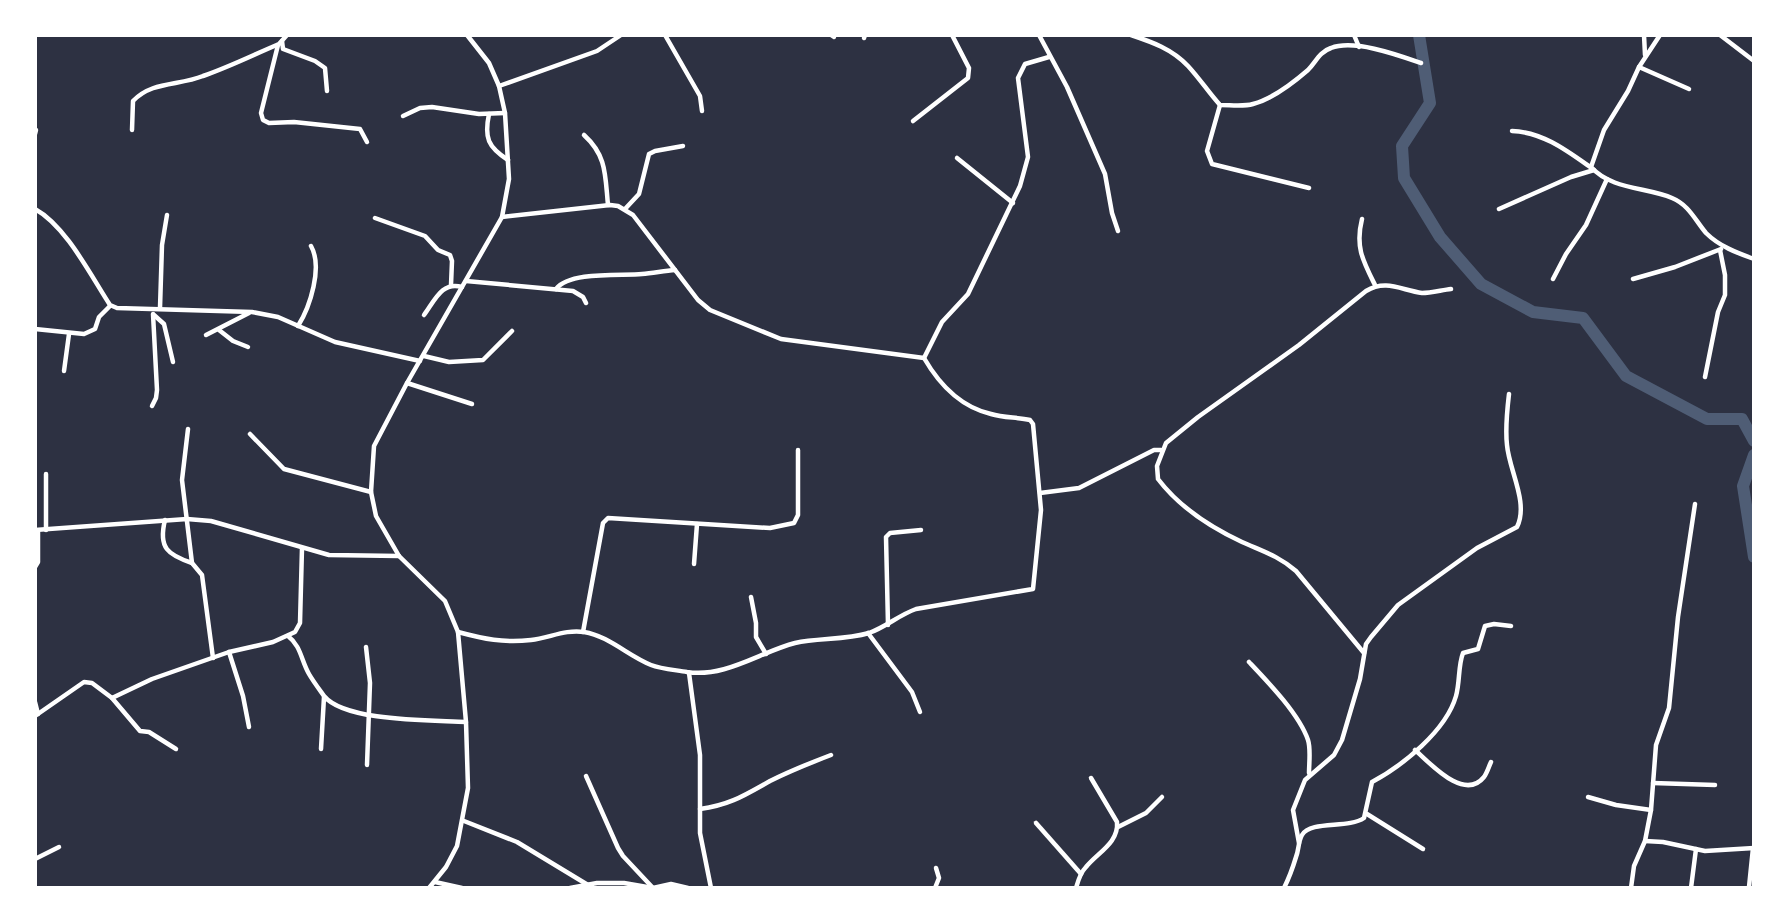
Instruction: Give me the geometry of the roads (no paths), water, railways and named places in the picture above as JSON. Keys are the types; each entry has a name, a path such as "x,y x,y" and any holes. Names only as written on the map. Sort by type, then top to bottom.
{"street":[{"path":"287,35 281,42 261,113 263,120 269,123 294,122 359,129 368,142"},
{"path":"429,888 457,846 464,821 468,788 467,722 458,632 445,601 399,556 376,516 371,492 374,446 502,217 509,179 505,113 499,86 489,63 467,35"},
{"path":"499,86 597,51 621,35"},
{"path":"665,35 700,96 702,111"},
{"path":"913,121 968,78 969,68 952,35"},
{"path":"1039,35 1067,88 1105,174 1118,231"},
{"path":"1131,35 1155,43 1173,53 1189,67 1220,105"},
{"path":"1354,35 1359,47"},
{"path":"1644,35 1644,58"},
{"path":"1593,169 1604,130 1644,58 1660,35"},
{"path":"1720,35 1754,61"},
{"path":"281,42 283,49 315,61 325,68 327,91"},
{"path":"132,130 132,101 141,93 157,86 201,77 281,42"},
{"path":"1220,105 1250,105 1262,101 1294,80 1324,51 1342,45 1399,54 1421,63"},
{"path":"924,359 933,336 968,293 1013,203 1028,157 1018,78 1025,64 1049,57"},
{"path":"1639,67 1689,89"},
{"path":"1220,105 1207,151 1212,164 1309,188"},
{"path":"403,116 419,108 432,107 489,114 505,113"},
{"path":"489,114 487,132 490,144 493,151 508,160"},
{"path":"1512,131 1526,131 1540,136 1608,180 1673,198 1689,208 1706,233 1723,249 1754,259"},
{"path":"584,135 601,154 608,205"},
{"path":"625,209 639,194 649,154 683,146"},
{"path":"957,158 1013,203"},
{"path":"1499,209 1593,169"},
{"path":"1553,279 1586,225 1608,180"},
{"path":"458,632 497,642 583,632 600,637 653,666 689,673 724,668 796,643 868,633 916,609 1033,589 1041,510 1033,424 1030,420 992,415 969,405 943,387 924,359 781,339 704,307 633,215 625,209 608,205 502,217"},
{"path":"35,209 45,215 65,236 110,305 117,309 252,312 278,317 335,342 449,362 483,360 512,331"},
{"path":"160,308 162,245 167,215"},
{"path":"375,218 425,236 438,250 450,254 451,285"},
{"path":"1362,219 1358,243 1376,285"},
{"path":"298,326 309,303 317,260 311,246"},
{"path":"1633,279 1723,249"},
{"path":"1705,377 1718,312 1725,295 1723,249"},
{"path":"556,290 564,282 599,275 639,275 675,270"},
{"path":"466,281 579,293 586,303"},
{"path":"424,315 444,288 451,285 462,287"},
{"path":"1364,653 1296,570 1274,554 1241,542 1200,519 1169,494 1158,479 1157,466 1161,450 1166,443 1198,417 1265,371 1344,306 1376,285 1392,285 1424,293 1451,289"},
{"path":"35,329 85,334 95,329 99,317 110,305"},
{"path":"145,308 164,324 173,362"},
{"path":"206,335 252,312"},
{"path":"152,406 157,390 153,314"},
{"path":"219,330 233,341 248,347"},
{"path":"64,371 69,334"},
{"path":"407,383 471,404"},
{"path":"1299,843 1293,810 1309,774 1334,755 1342,740 1360,680 1364,653 1371,637 1398,605 1477,548 1517,527 1520,516 1518,494 1507,447 1509,394"},
{"path":"188,429 182,480 192,563"},
{"path":"250,434 284,469 371,492"},
{"path":"583,632 603,523 608,518 771,528 794,523 798,515 798,450"},
{"path":"1040,493 1079,488 1154,450 1161,450"},
{"path":"46,474 46,530"},
{"path":"1631,888 1634,866 1645,841 1651,810 1657,745 1671,698 1678,617 1695,504"},
{"path":"35,568 38,562 37,531 187,519 211,521 329,555 399,556"},
{"path":"165,520 163,528 166,550 173,557 192,563 202,575 213,659"},
{"path":"694,564 697,524"},
{"path":"888,625 887,535 921,530"},
{"path":"112,698 152,678 229,652 273,642 295,632 300,623 302,548"},
{"path":"751,597 756,637 766,654"},
{"path":"1284,888 1295,862 1299,843 1308,829 1360,821 1367,814 1372,782 1390,773 1415,750 1438,727 1451,708 1463,653 1478,649 1485,626 1511,626"},
{"path":"868,633 912,692 919,712"},
{"path":"287,636 298,646 309,674 324,696 339,708 368,715 467,722"},
{"path":"366,648 370,683 368,765"},
{"path":"229,652 243,696 249,727"},
{"path":"1249,662 1266,679 1300,725 1309,743 1309,774"},
{"path":"689,673 700,755 700,833 711,888"},
{"path":"36,715 84,682 92,683 112,698 140,731 149,732 176,749"},
{"path":"321,749 324,696"},
{"path":"35,702 36,715"},
{"path":"1415,750 1449,779 1465,785 1474,784 1483,778 1491,762"},
{"path":"700,809 747,795 770,781 831,755"},
{"path":"586,776 623,856 653,888"},
{"path":"1091,778 1118,827"},
{"path":"1653,783 1715,785"},
{"path":"1076,888 1081,874 1109,845 1118,827 1146,813 1162,797"},
{"path":"1588,797 1651,810"},
{"path":"1367,814 1423,849"},
{"path":"464,821 517,842 588,885"},
{"path":"1035,823 1081,874"},
{"path":"1645,841 1705,851 1754,848 1749,887"},
{"path":"35,859 59,847"},
{"path":"1691,888 1696,849"},
{"path":"935,888 939,878 936,868"},
{"path":"435,882 462,888"},
{"path":"569,888 624,883 653,888 671,884 688,888"}],"waterway":[{"path":"1419,35 1430,103 1402,146 1404,178 1440,237 1481,284 1533,312 1583,318 1626,376 1707,419 1742,419 1754,441"},
{"path":"1754,455 1743,486 1754,557"}]}
